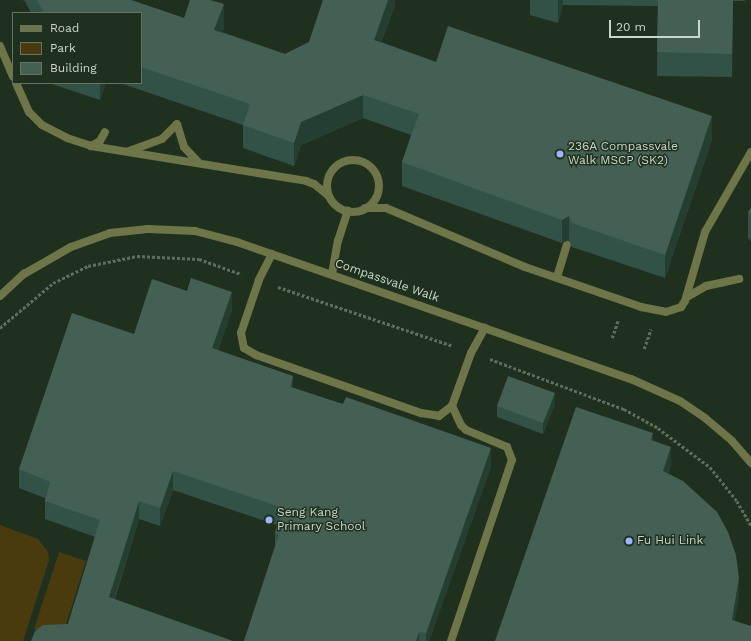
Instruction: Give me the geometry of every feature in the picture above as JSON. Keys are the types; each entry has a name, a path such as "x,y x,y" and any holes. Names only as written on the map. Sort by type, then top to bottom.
{"street":[{"path":"0,46 12,74"},
{"path":"16,84 29,112 42,125 67,138 91,146 306,181 314,184 329,196 337,206 348,211 365,208 386,208 524,267 657,312 675,310 681,307 687,297 705,232 751,152"},
{"path":"126,152 157,142 177,124 184,147 199,164"},
{"path":"91,146 100,141 105,132"},
{"path":"329,196 328,180 334,169 344,162 361,161 374,171 379,188 372,203 365,208"},
{"path":"332,274 338,241 348,211"},
{"name":"Compassvale Walk","path":"0,296 24,274 71,247 110,233 148,229 195,231 332,274 631,379 680,402 705,418 732,441 751,463"},
{"path":"557,277 567,245"},
{"path":"272,254 259,280 241,333 244,348 256,355 430,416 439,416 452,406 471,353 485,328"},
{"path":"687,297 706,286 739,280"},
{"path":"451,641 512,460 507,447 466,430 461,425 452,406"}],"path":[{"path":"0,328 53,284 88,266 137,256 199,259 471,353 624,409 658,428 710,467 737,501 751,525"}],"green space":[{"path":"0,525 38,539 48,552 49,560 23,641 0,641"},
{"path":"59,552 86,561 62,637 34,629"}],"building":[{"path":"37,0 131,0 184,18 190,0 210,0 224,4 214,30 285,54 309,42 323,0 388,0 374,40 436,62 448,26 712,116 665,255 572,223 569,216 562,220 402,162 419,114 363,95 301,122 294,143 243,125 250,104 142,67 142,12 43,12"},
{"path":"658,0 733,0 732,54 657,52"},
{"path":"751,208 751,215 748,212"},
{"path":"191,278 232,292 212,348 293,376 291,387 343,404 346,397 491,448 426,633 419,632 416,641 244,641 279,534 275,533 283,508 173,471 160,508 139,501 109,597 233,641 31,641 35,631 43,625 68,624 100,520 45,501 50,482 19,469 72,313 134,334 152,279 187,291"},
{"path":"508,376 555,393 543,423 497,406"},
{"name":"Fu Hui Link","path":"576,407 653,433 651,440 671,447 663,471 683,481 717,512 728,532 736,555 739,578 732,620 751,626 751,641 495,641"}],"place":[{"name":"236A Compassvale Walk MSCP (SK2)","path":"560,154"},
{"name":"Seng Kang Primary School","path":"269,520"},
{"name":"Fu Hui Link","path":"629,541"}]}
